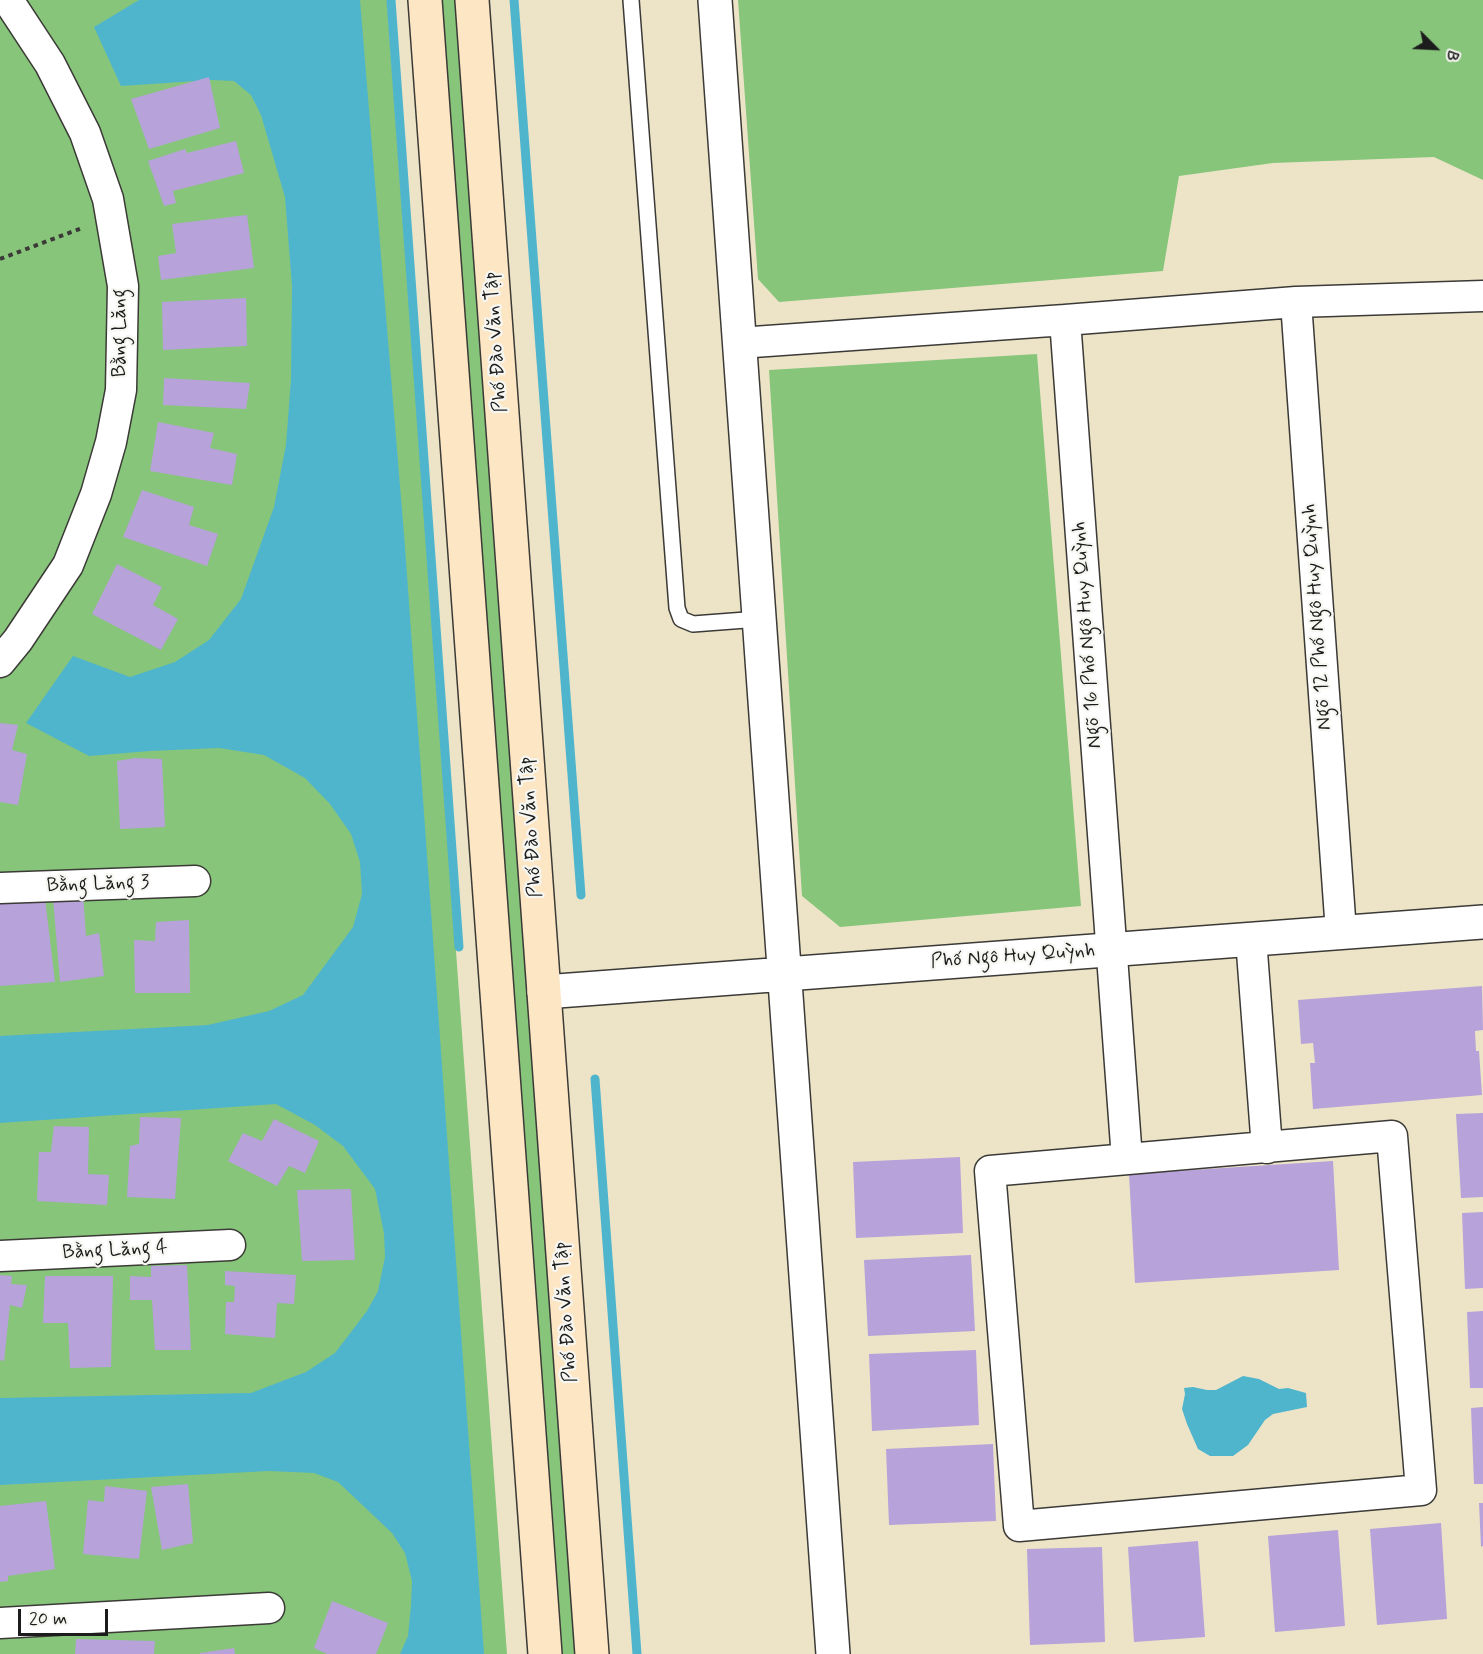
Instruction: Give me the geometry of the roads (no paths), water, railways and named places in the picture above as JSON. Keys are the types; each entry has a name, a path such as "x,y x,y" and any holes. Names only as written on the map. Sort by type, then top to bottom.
{"main road":[{"path":"425,0 545,1654"},
{"name":"Phố Đào Văn Tập","path":"472,0 592,1654"}],"street":[{"name":"Bằng Lăng","path":"0,662 68,565 96,494 111,442 121,390 123,286 108,199 85,134 50,64 8,0"},
{"path":"715,0 833,1654"},
{"path":"740,343 1296,302 1483,296"},
{"name":"Ngõ 12 Phố Ngô Huy Quỳnh","path":"1296,302 1341,932"},
{"name":"Ngõ 16 Phố Ngô Huy Quỳnh","path":"1065,320 1127,1159"},
{"name":"Bằng Lăng 3","path":"0,888 195,881"},
{"name":"Phố Ngô Huy Quỳnh","path":"544,992 1483,922"},
{"path":"1251,939 1267,1148"},
{"path":"1392,1136 1421,1490 1019,1526 990,1171 1267,1148 1392,1136"},
{"name":"Bằng Lăng 4","path":"0,1256 230,1245"},
{"path":"0,1623 268,1608"}],"lane":[{"path":"632,0 677,608 681,619 693,624 759,619"}],"water":[{"path":"139,0 360,0 405,547 484,1654 400,1654 408,1636 411,1605 412,1581 405,1553 392,1533 338,1482 314,1473 269,1471 0,1485 0,1398 251,1393 306,1372 335,1353 367,1311 378,1291 385,1257 384,1233 375,1189 343,1146 315,1125 276,1104 0,1123 0,1036 208,1025 269,1011 303,995 353,927 362,894 360,862 351,834 330,804 305,778 264,755 219,748 89,756 26,723 73,656 130,677 175,662 209,640 241,599 274,507 286,445 291,379 292,286 285,197 261,115 251,95 234,81 211,80 121,86 94,27"},
{"path":"1243,1376 1259,1379 1279,1389 1288,1388 1306,1393 1307,1407 1273,1414 1265,1420 1248,1445 1233,1456 1210,1456 1198,1449 1187,1424 1182,1409 1184,1388 1216,1390"}],"waterway":[{"path":"391,0 459,947"},
{"path":"514,0 581,895"},
{"path":"595,1079 637,1654"}]}
